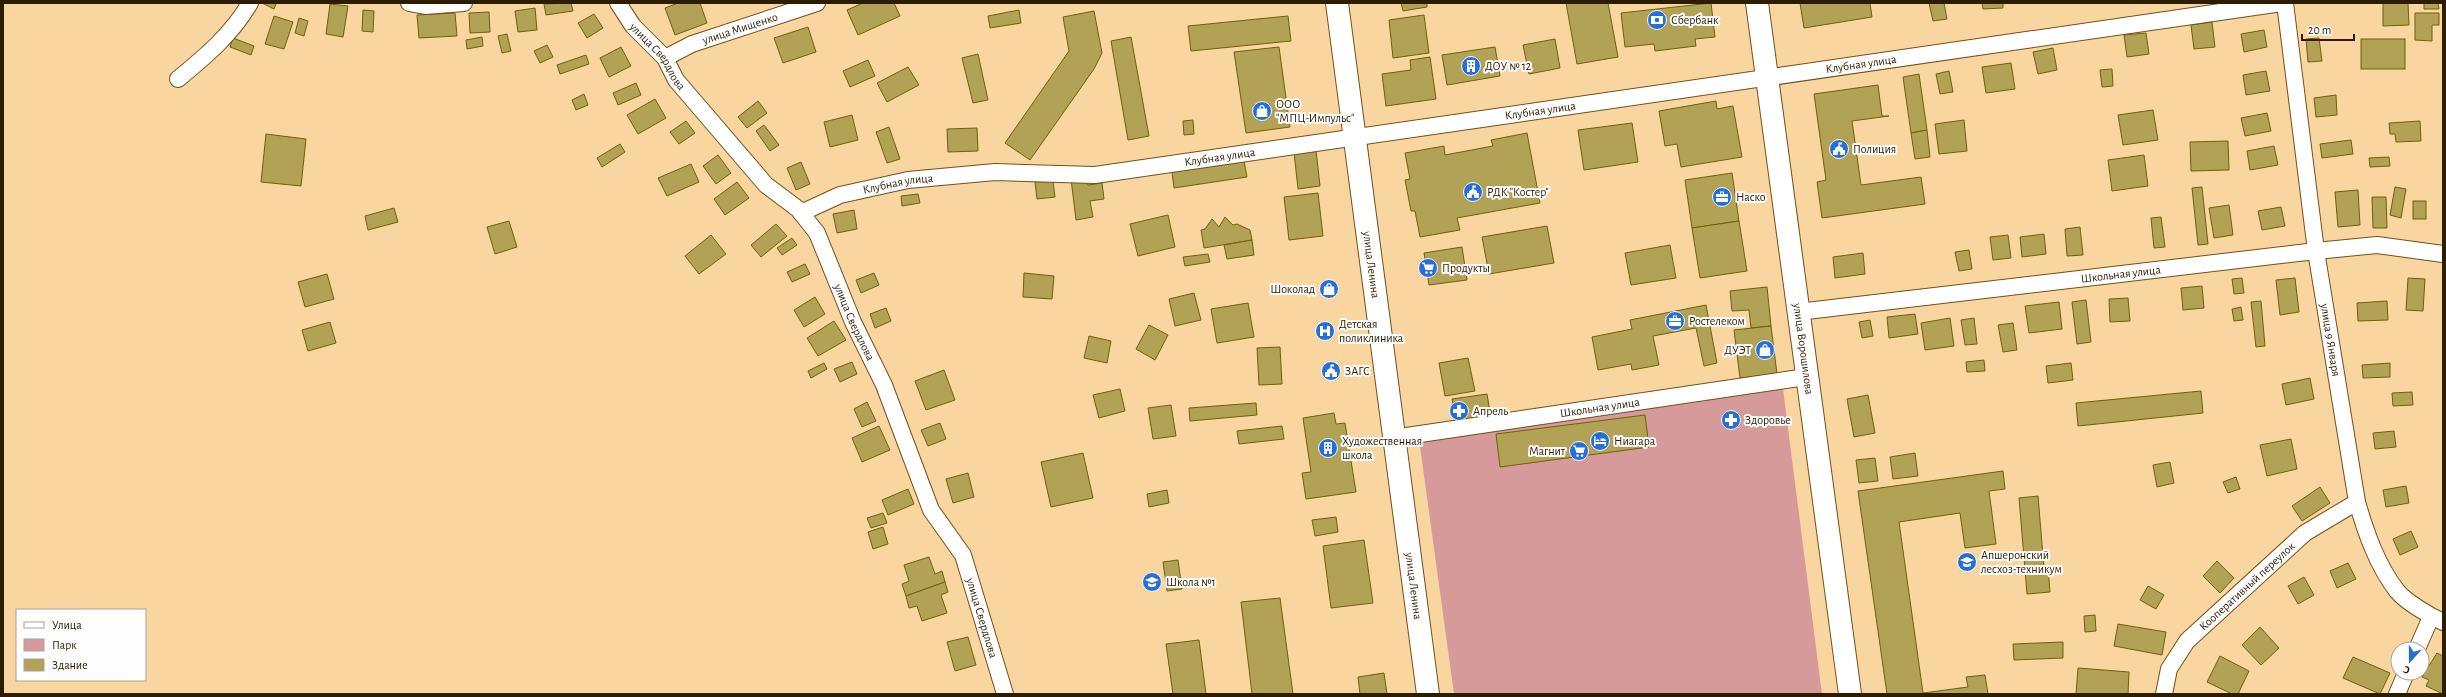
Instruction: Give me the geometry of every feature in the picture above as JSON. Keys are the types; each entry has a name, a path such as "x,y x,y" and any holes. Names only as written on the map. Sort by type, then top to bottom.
{"main road":[{"name":"улица Ленина","path":"1336,3 1428,694"},
{"name":"улица Ворошилова","path":"1757,3 1806,378 1850,694"}],"street":[{"path":"178,79 216,48 250,3"},
{"path":"409,3 425,6 464,3"},
{"name":"улица Свердлова","path":"618,3 633,26 665,58 676,80 766,186 801,213 817,233 853,322 884,385 931,510 963,554 1005,694"},
{"name":"улица Мищенко","path":"665,58 692,44 817,3"},
{"name":"Клубная улица","path":"801,213 840,195 908,180 995,172 1095,175 2284,3"},
{"name":"улица 9 Января","path":"2284,3 2316,251 2357,502 2369,541 2398,592 2437,619 2422,641"},
{"name":"Школьная улица","path":"1798,312 2376,245 2443,254"},
{"name":"Школьная улица","path":"1393,438 1806,378"},
{"name":"Кооперативный переулок","path":"2164,694 2169,669 2187,641 2305,533 2357,502"},
{"path":"2397,694 2403,681"}],"green space":[{"path":"1783,389 1822,694 1454,694 1419,439"}],"building":[{"path":"262,3 274,3 276,4 274,9"},
{"path":"571,3 573,11 546,15 544,4"},
{"path":"678,3 700,3 707,23 675,35 665,8"},
{"path":"863,3 894,3 900,16 858,35 847,10"},
{"path":"1401,3 1427,3 1427,7 1403,11"},
{"path":"1566,3 1608,3 1618,57 1577,64"},
{"path":"1711,3 1715,37 1695,39 1696,46 1655,51 1654,44 1625,47 1621,13"},
{"path":"1800,3 1870,3 1872,17 1804,28"},
{"path":"1929,3 1944,3 1947,19 1933,21"},
{"path":"1982,3 2003,3 2003,8 1983,9"},
{"path":"2383,3 2408,3 2409,25 2383,26"},
{"path":"2424,3 2438,3 2439,9 2424,9"},
{"path":"330,4 348,6 343,37 326,34"},
{"path":"535,8 537,30 518,32 515,11"},
{"path":"363,10 374,11 373,32 362,31"},
{"path":"1019,10 1021,23 990,28 988,16"},
{"path":"1094,11 1102,53 1094,69 1030,160 1005,143 1069,51 1063,17"},
{"path":"489,12 490,32 470,33 469,13"},
{"path":"455,13 457,36 419,38 417,15"},
{"path":"2415,13 2439,13 2439,25 2432,25 2432,41 2415,40"},
{"path":"594,14 603,28 587,38 578,23"},
{"path":"1424,15 1429,53 1393,58 1389,20"},
{"path":"274,16 293,22 284,49 265,44"},
{"path":"1288,16 1291,41 1191,51 1188,26"},
{"path":"299,18 308,21 304,36 295,33"},
{"path":"2212,22 2215,47 2194,49 2191,25"},
{"path":"808,27 816,52 783,63 774,38"},
{"path":"2264,30 2267,47 2244,52 2241,34"},
{"path":"2146,33 2149,54 2127,57 2124,35"},
{"path":"507,34 511,51 502,53 498,36"},
{"path":"482,37 483,46 467,49 466,40"},
{"path":"1131,37 1149,136 1128,140 1111,41"},
{"path":"233,38 254,46 251,55 230,47"},
{"path":"2319,38 2322,61 2308,62 2306,39"},
{"path":"1555,39 1560,68 1529,74 1523,45"},
{"path":"2361,39 2405,39 2405,69 2361,69"},
{"path":"547,45 553,57 540,63 534,51"},
{"path":"621,47 631,66 609,77 600,58"},
{"path":"1279,47 1290,127 1246,133 1234,52"},
{"name":"ДОУ № 12","path":"1495,47 1500,76 1447,85 1442,55"},
{"path":"2053,48 2057,70 2038,74 2033,52"},
{"path":"978,54 988,100 973,103 962,58"},
{"path":"586,55 589,64 560,74 557,65"},
{"path":"1430,57 1436,99 1386,106 1382,74 1411,70 1410,60"},
{"path":"868,60 875,76 850,87 843,71"},
{"path":"2011,63 2015,89 1986,93 1982,67"},
{"path":"908,67 919,85 887,102 877,83"},
{"path":"2112,69 2113,86 2102,87 2100,70"},
{"path":"1949,71 1953,92 1940,94 1936,74"},
{"path":"2266,71 2270,91 2246,95 2243,75"},
{"path":"1919,74 1927,130 1911,133 1903,77"},
{"path":"636,83 641,95 618,105 613,93"},
{"name":"Полиция","path":"1878,85 1882,116 1889,116 1852,121 1861,185 1921,177 1925,204 1822,218 1817,182 1826,180 1814,94"},
{"path":"584,94 588,105 576,110 572,100"},
{"path":"2336,95 2337,115 2316,117 2314,98"},
{"path":"655,99 666,118 638,134 627,115"},
{"path":"758,101 767,113 747,128 738,117"},
{"path":"1716,101 1717,109 1733,106 1742,157 1681,167 1677,144 1665,146 1659,111"},
{"path":"2153,110 2158,140 2123,145 2118,115"},
{"path":"2267,113 2271,131 2245,136 2241,118"},
{"path":"852,115 858,140 830,147 824,122"},
{"path":"1193,120 1194,134 1184,135 1183,121"},
{"path":"1964,120 1967,151 1939,154 1935,124"},
{"path":"686,121 695,133 679,144 670,132"},
{"path":"2420,121 2421,141 2396,142 2395,134 2390,134 2389,123"},
{"path":"1632,123 1638,162 1584,170 1578,130"},
{"path":"764,125 779,145 770,151 756,131"},
{"path":"889,127 900,159 887,163 876,132"},
{"path":"977,128 978,151 948,152 947,129"},
{"path":"1927,130 1930,157 1915,159 1911,133"},
{"name":"РДК \"Костер\"","path":"1527,133 1540,203 1457,218 1460,230 1420,237 1415,211 1411,211 1405,180 1410,179 1405,153 1444,146 1445,155 1493,146 1491,140"},
{"path":"266,134 306,139 301,186 261,182"},
{"path":"2351,140 2353,154 2322,158 2320,144"},
{"path":"2228,141 2229,170 2191,171 2190,142"},
{"path":"620,144 625,152 602,167 597,158"},
{"path":"2274,146 2278,165 2250,170 2247,151"},
{"path":"1316,150 1320,186 1298,189 1294,152"},
{"path":"718,155 731,173 716,184 703,166"},
{"path":"2144,155 2148,186 2112,191 2108,160"},
{"path":"2389,157 2390,166 2370,167 2369,158"},
{"path":"1244,161 1247,177 1174,188 1172,172"},
{"path":"801,162 810,184 796,190 787,168"},
{"path":"691,164 699,182 667,196 658,178"},
{"path":"1732,173 1739,221 1692,228 1685,180"},
{"path":"1087,177 1088,185 1102,183 1104,199 1090,201 1093,217 1076,220 1071,179"},
{"path":"1053,181 1055,197 1037,199 1035,182"},
{"path":"737,182 749,198 725,215 714,199"},
{"path":"2202,187 2208,244 2198,245 2192,188"},
{"path":"2395,187 2406,189 2401,218 2390,215"},
{"path":"2358,190 2360,225 2338,227 2335,192"},
{"path":"1318,193 1323,236 1289,240 1284,197"},
{"path":"918,194 920,203 902,206 901,196"},
{"path":"2372,197 2386,197 2387,228 2373,228"},
{"path":"2413,201 2426,201 2426,219 2413,219"},
{"path":"2229,205 2233,235 2214,238 2209,208"},
{"path":"2281,207 2285,226 2262,230 2258,211"},
{"path":"394,208 398,222 368,230 365,216"},
{"path":"854,210 857,229 837,233 833,214"},
{"path":"1168,215 1175,247 1138,256 1130,224"},
{"path":"1225,217 1233,225 1237,224 1250,230 1252,240 1204,248 1201,230 1205,229 1212,219 1219,227"},
{"path":"2161,217 2165,247 2154,248 2151,218"},
{"path":"509,221 517,247 495,254 487,227"},
{"path":"1739,221 1747,271 1700,278 1692,228"},
{"path":"776,224 787,236 761,257 751,245"},
{"path":"1547,226 1554,263 1489,274 1482,237"},
{"path":"2080,227 2083,255 2067,256 2065,229"},
{"path":"2044,234 2046,254 2022,257 2020,237"},
{"path":"711,235 726,254 699,274 685,256"},
{"path":"2008,235 2011,258 1993,260 1990,237"},
{"path":"792,238 797,245 782,255 777,248"},
{"path":"1252,240 1254,255 1227,259 1224,245"},
{"path":"1670,245 1676,278 1631,285 1625,253"},
{"path":"1462,247 1467,280 1429,285 1424,253"},
{"path":"1969,250 1972,269 1959,271 1955,252"},
{"path":"1863,253 1865,274 1835,278 1833,257"},
{"path":"1208,254 1210,262 1185,266 1183,257"},
{"path":"805,264 810,274 792,282 787,272"},
{"path":"874,273 879,285 861,293 856,280"},
{"path":"1024,273 1054,276 1052,299 1023,297"},
{"path":"327,274 334,299 305,307 298,282"},
{"path":"2242,278 2244,293 2234,294 2232,279"},
{"path":"2295,278 2299,312 2280,315 2276,280"},
{"path":"2408,278 2425,279 2423,311 2406,310"},
{"path":"2202,286 2204,308 2183,310 2181,288"},
{"path":"1767,287 1771,326 1751,328 1749,310 1732,311 1730,291"},
{"path":"1194,293 1201,320 1175,326 1169,299"},
{"path":"815,297 825,314 804,327 794,310"},
{"path":"2128,298 2130,321 2110,322 2109,299"},
{"path":"2086,300 2091,342 2077,344 2072,302"},
{"path":"2261,301 2265,346 2256,347 2251,302"},
{"path":"2387,301 2388,320 2358,321 2357,303"},
{"path":"2059,302 2062,329 2029,333 2025,306"},
{"path":"1248,303 1254,337 1217,343 1211,309"},
{"path":"1706,305 1717,363 1704,366 1696,328 1653,336 1659,365 1632,370 1631,364 1598,370 1592,337 1632,329 1630,320"},
{"path":"2241,307 2243,320 2234,321 2232,309"},
{"path":"886,308 891,321 875,328 870,314"},
{"path":"1915,314 1918,334 1889,338 1887,317"},
{"path":"1950,318 1954,346 1925,350 1921,323"},
{"path":"1974,318 1977,344 1965,345 1961,320"},
{"path":"1870,320 1873,336 1862,338 1859,322"},
{"path":"834,321 846,340 818,356 807,338"},
{"path":"330,322 336,343 308,351 302,330"},
{"path":"2013,323 2017,350 2003,352 1998,325"},
{"path":"1149,325 1168,335 1155,360 1136,349"},
{"path":"1771,326 1777,374 1740,378 1734,330"},
{"path":"1089,336 1111,341 1107,363 1084,358"},
{"path":"1280,347 1282,384 1259,385 1257,348"},
{"path":"1468,358 1475,391 1445,396 1439,363"},
{"path":"1984,360 1985,371 1967,372 1966,362"},
{"path":"852,362 857,374 840,382 834,369"},
{"path":"824,363 827,369 811,378 808,371"},
{"path":"2071,363 2073,380 2048,383 2046,366"},
{"path":"2390,363 2390,377 2363,378 2362,365"},
{"path":"944,370 955,400 926,410 915,381"},
{"path":"2310,378 2314,399 2286,405 2282,384"},
{"path":"1120,389 1125,411 1099,418 1093,395"},
{"path":"2201,391 2203,413 2078,426 2076,403"},
{"path":"2412,392 2413,405 2393,406 2392,393"},
{"path":"1487,394 1491,418 1457,424 1452,399"},
{"path":"1868,395 1875,433 1854,437 1847,399"},
{"path":"867,402 876,421 862,427 854,409"},
{"path":"1256,403 1257,415 1190,421 1189,408"},
{"path":"1171,405 1176,436 1153,439 1148,408"},
{"name":"Художественная школа","path":"1334,413 1336,424 1345,423 1356,492 1306,499 1302,473 1311,472 1303,418"},
{"path":"1645,415 1649,447 1500,467 1496,434"},
{"path":"940,423 946,439 928,446 921,430"},
{"path":"879,426 890,450 862,462 852,438"},
{"path":"1282,426 1284,439 1239,444 1237,431"},
{"path":"2394,431 2396,447 2375,449 2373,433"},
{"path":"2291,439 2297,469 2267,476 2260,445"},
{"path":"1083,453 1093,498 1051,507 1041,462"},
{"path":"1915,453 1918,476 1893,479 1890,457"},
{"path":"1875,458 1878,481 1859,483 1856,460"},
{"path":"2170,462 2174,483 2157,487 2153,465"},
{"path":"2003,471 2005,489 1989,491 1996,544 1965,548 1960,513 1899,522 1923,693 1968,687 1966,677 1985,675 1988,694 1887,694 1858,491"},
{"path":"968,473 974,497 953,503 946,479"},
{"path":"2236,477 2240,489 2228,493 2223,482"},
{"path":"2406,486 2409,503 2386,507 2383,490"},
{"path":"2320,487 2330,503 2302,521 2292,506"},
{"path":"908,489 914,504 888,515 882,500"},
{"path":"1167,490 1169,503 1149,507 1147,494"},
{"path":"2038,496 2044,568 2048,568 2050,592 2027,594 2019,498"},
{"path":"883,513 887,523 871,528 867,518"},
{"path":"1336,517 1338,532 1315,536 1312,520"},
{"path":"883,527 888,544 873,549 868,532"},
{"path":"2411,531 2418,547 2400,555 2393,539"},
{"path":"1364,540 1373,603 1331,608 1323,546"},
{"path":"929,557 935,574 942,571 945,582 906,596 902,584 909,581 904,565"},
{"path":"1178,560 1182,589 1167,591 1163,562"},
{"path":"2217,561 2234,578 2220,593 2203,576"},
{"path":"2348,563 2356,579 2337,588 2330,571"},
{"path":"2304,577 2314,595 2298,604 2288,586"},
{"path":"945,582 948,592 941,595 947,613 922,621 917,606 909,608 906,596"},
{"path":"2148,586 2164,595 2156,609 2140,600"},
{"path":"1280,598 1293,694 1252,694 1241,602"},
{"path":"2095,615 2096,631 2085,632 2084,616"},
{"path":"2118,624 2166,632 2162,655 2114,646"},
{"path":"2260,627 2279,648 2261,665 2242,645"},
{"path":"968,637 976,665 955,671 947,642"},
{"path":"1199,640 1206,694 1173,694 1166,644"},
{"path":"2063,642 2063,658 2014,660 2013,644"},
{"path":"2437,653 2443,656 2443,694 2426,686 2430,681 2430,664"},
{"path":"2220,656 2249,671 2238,694 2232,694 2207,682"},
{"path":"2353,657 2390,673 2380,694 2343,678"},
{"path":"2078,668 2129,672 2128,694 2076,694"},
{"path":"1384,673 1387,694 1360,694 1358,677"}],"place":[{"name":"Сбербанк","path":"1657,20"},
{"name":"ДОУ № 12","path":"1471,66"},
{"name":"ООО \"МПЦ-Импульс\"","path":"1262,111"},
{"name":"Полиция","path":"1839,149"},
{"name":"РДК \"Костер\"","path":"1473,192"},
{"name":"Наско","path":"1722,197"},
{"name":"Продукты","path":"1428,268"},
{"name":"Шоколад","path":"1329,289"},
{"name":"Ростелеком","path":"1675,321"},
{"name":"Детская поликлиника","path":"1325,331"},
{"name":"ДУЭТ","path":"1765,350"},
{"name":"ЗАГС","path":"1331,371"},
{"name":"Апрель","path":"1459,411"},
{"name":"Здоровье","path":"1731,420"},
{"name":"Ниагара","path":"1600,441"},
{"name":"Художественная школа","path":"1328,448"},
{"name":"Магнит","path":"1579,451"},
{"name":"Апшеронский лесхоз-техникум","path":"1967,562"},
{"name":"Школа №1","path":"1152,582"}]}
